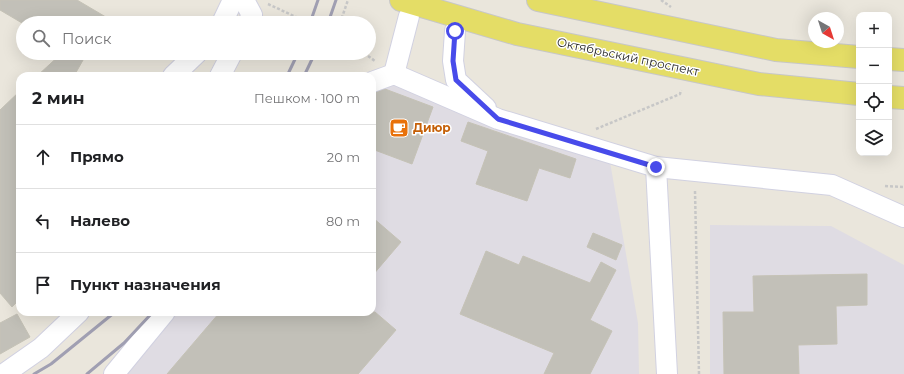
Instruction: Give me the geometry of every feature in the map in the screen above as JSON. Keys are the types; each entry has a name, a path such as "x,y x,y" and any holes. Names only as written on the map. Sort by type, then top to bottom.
{"main road":[{"path":"538,0 776,50 856,56"},
{"name":"Октябрьский проспект","path":"405,8 516,34 759,84 856,94"},
{"path":"892,59 904,60"},
{"path":"892,97 904,98"}],"street":[{"path":"225,16 233,0"},
{"path":"244,0 252,16"},
{"path":"394,74 405,8"},
{"path":"455,31 453,61 456,80 498,119"},
{"path":"177,72 190,60"},
{"path":"222,72 228,60"},
{"path":"376,81 394,74 498,119 656,167 832,185 904,217"},
{"path":"656,167 666,374"},
{"path":"4,374 41,348 75,316"},
{"path":"114,374 162,316"}],"path":[{"path":"342,16 348,0"},
{"path":"267,3 294,16"},
{"path":"592,130 680,94 681,90"},
{"path":"695,171 699,374"}],"shaded area":[{"path":"386,81 610,162 638,323 639,374 127,374 172,316 376,316 376,83"},
{"path":"710,225 831,226 904,265 904,374 710,374"}],"building":[{"path":"0,0 77,0 104,16 16,16 16,19 0,10"},
{"path":"54,60 83,60 76,72 41,72"},
{"name":"Диюр","path":"385,89 433,107 412,164 376,150 376,92"},
{"path":"16,95 16,303 12,307 0,293 0,110"},
{"path":"468,122 576,159 570,178 539,168 527,201 476,184 488,151 461,141"},
{"path":"376,220 401,242 376,271"},
{"path":"593,233 622,245 616,260 587,247"},
{"path":"486,251 519,265 523,256 590,283 601,262 616,270 590,320 612,331 590,374 544,374 554,353 460,314"},
{"path":"867,274 867,305 836,306 837,344 798,345 799,374 724,374 723,312 754,312 753,276"},
{"path":"376,313 396,330 358,374 167,374 217,316 376,316"},
{"path":"16,315 30,337 0,354 0,323"}],"railway":[{"path":"312,16 318,0"},
{"path":"330,16 336,0"},
{"path":"289,72 295,60"},
{"path":"306,72 312,60"},
{"path":"34,374 51,364 110,316"},
{"path":"87,374 124,343 149,316"}],"place":[{"name":"Диюр","path":"399,128"}],"route":[{"path":"455,31 453,61 456,80 498,119 656,167"}]}
